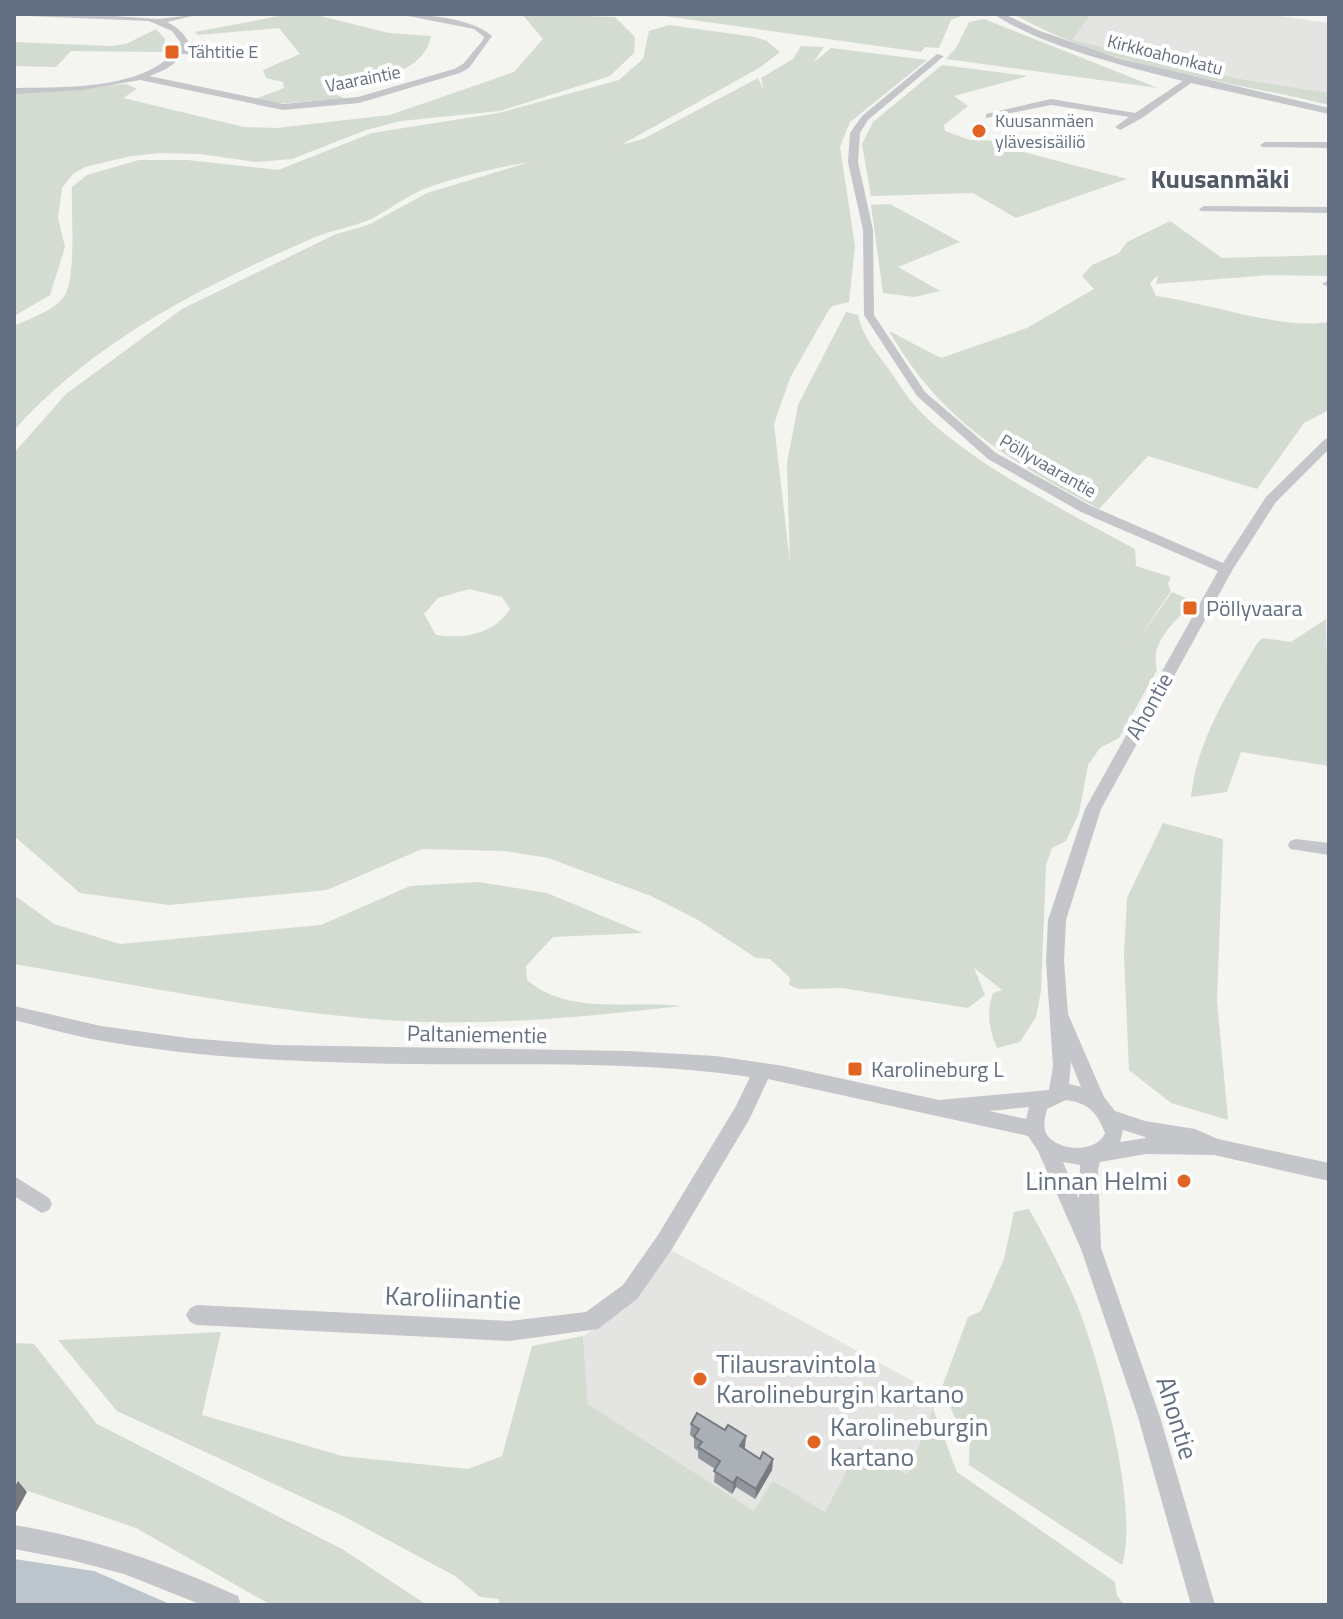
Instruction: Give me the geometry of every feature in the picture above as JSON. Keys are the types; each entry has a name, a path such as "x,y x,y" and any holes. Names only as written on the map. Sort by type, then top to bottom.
{"street":[{"path":"27,14 160,21 197,14"},
{"name":"Vaaraintie","path":"139,77 272,107 326,104 374,97 457,71 466,66 487,40 488,36 476,27 402,14"},
{"name":"Kirkkoahonkatu","path":"998,14 1087,52 1329,111"},
{"path":"14,91 102,85 139,77 172,63 182,52 183,37 160,21"},
{"path":"182,52 220,52"},
{"name":"Pöllyvaarantie","path":"940,56 865,118 855,133 853,162 868,230 869,315 921,394 992,456 1086,509 1226,569"},
{"path":"1120,127 1191,79"},
{"path":"989,116 1051,102 1139,116"},
{"path":"1265,145 1329,145"},
{"path":"1204,209 1329,210"},
{"name":"Ahontie","path":"1052,1095 1062,1066 1057,920 1093,809 1226,569 1271,500 1329,442"},
{"path":"1296,845 1329,849"},
{"name":"Ahontie","path":"1058,1008 1104,1110"},
{"name":"Paltaniementie","path":"14,1013 94,1032 229,1052 668,1060 763,1070 939,1107 963,1116 1003,1120 1040,1136"},
{"name":"Karoliinantie","path":"197,1315 509,1331 590,1322 630,1292 648,1267 743,1112 763,1070"},
{"path":"1215,1147 1195,1137 1145,1129 1074,1092 1052,1095 1035,1111 1040,1136 1063,1155 1095,1156 1146,1146 1215,1147 1329,1172"},
{"name":"Paltaniementie","path":"939,1107 1052,1095"},
{"path":"1095,1156 1111,1141 1104,1110"},
{"name":"Ahontie","path":"1040,1136 1091,1249 1149,1417 1203,1605"},
{"name":"Ahontie","path":"1091,1249 1088,1186 1095,1156"},
{"path":"14,1185 42,1204"},
{"path":"14,1537 108,1555 171,1577 229,1605"}],"shaded area":[{"path":"290,14 312,14 389,33 431,36 422,55 406,68 322,87 345,99 273,104 255,99 284,88 283,82 266,78 263,70 300,54 279,28 198,35 195,32"},
{"path":"522,14 615,17 635,37 634,53 610,76 500,111 401,121 366,130 292,159 256,162 200,154 161,153 131,156 85,167 73,174 62,188 58,218 65,247 50,295 14,316 14,93 126,84 137,89 123,98 244,127 276,128 390,115 514,72 543,39"},
{"path":"650,14 967,14 951,20 939,48 925,47 921,52"},
{"path":"1014,14 1091,14 1072,40 1235,78 1329,93 1329,105 1128,60 1051,33"},
{"path":"1091,14 1265,14 1329,23 1329,93 1235,78 1071,40"},
{"path":"984,19 1158,88 946,59 956,48 969,22"},
{"path":"669,25 755,37 767,41 780,52 759,68 621,145 643,139 758,78 764,91 761,78 793,59 801,46 824,47 813,63 831,48 927,60 850,122 840,147 855,246 849,302 832,306 827,313 790,378 774,424 790,563 787,463 798,405 846,312 858,315 874,349 913,403 938,428 1020,485 1135,549 1136,566 1171,577 1168,584 1171,591 1135,644 1172,592 1186,598 1188,607 1159,643 1156,651 1157,670 1119,738 1100,748 1088,765 1079,813 1066,841 1052,848 1046,865 1041,991 1036,1017 1020,1042 997,1048 989,1014 993,993 1002,990 974,968 985,995 968,1008 842,988 799,989 789,985 790,978 770,959 756,958 698,920 651,896 548,858 505,851 422,849 327,890 169,905 80,893 14,836 14,453 66,394 182,309 336,234 368,225 427,193 530,162 449,180 424,189 371,219 313,238 191,296 115,342 79,369 14,430 14,326 53,307 67,290 72,262 72,187 87,175 139,160 187,160 278,170 372,133 499,113 619,80 643,59 649,31","holes":["469,589 502,597 510,609 495,625 477,633 436,635 424,614 438,598"]},
{"path":"156,29 165,39 163,52 71,51 56,67 14,66 14,42 111,46 126,44"},
{"path":"942,65 1028,76 954,96 968,106 944,125 945,131 970,140 1006,141 1027,153 1127,179 1016,218 973,193 871,196 862,144 873,122"},
{"path":"890,204 960,242 898,267 940,291 915,297 883,293 871,205"},
{"path":"1170,221 1222,258 1329,255 1329,276 1270,275 1156,284 1158,275 1150,283 1156,296 1267,319 1329,322 1329,410 1304,423 1257,489 1148,456 1099,509 1007,455 955,415 910,363 889,331 941,358 1027,328 1094,289 1082,276 1092,265 1119,253 1127,242"},
{"path":"1326,619 1329,766 1241,752 1227,792 1191,797 1194,776 1207,737 1256,645 1262,638 1291,642"},
{"path":"1163,823 1223,839 1217,1001 1228,1120 1171,1103 1129,1070 1124,955 1127,898"},
{"path":"478,882 547,893 643,933 553,937 526,966 527,980 544,991 581,1002 682,1006 497,1022 386,1020 246,1004 14,964 14,895 54,924 120,944 321,925 410,886"},
{"path":"1029,1209 1076,1302 1105,1395 1126,1508 1122,1565 969,1465 970,1428 963,1419 955,1418 942,1387 968,1317 981,1311 1004,1259 1014,1212"},
{"path":"667,1248 939,1395 907,1475 825,1512 755,1512 588,1404 583,1336 625,1309"},
{"path":"221,1332 202,1415 342,1456 468,1469 502,1456 532,1346 583,1336 588,1404 754,1511 773,1481 825,1512 859,1447 907,1475 933,1409 957,1472 1115,1582 1117,1596 1125,1605 499,1605 499,1599 480,1597 455,1576 345,1517 117,1411 58,1340"},
{"path":"14,1343 34,1344 97,1424 342,1549 427,1605 271,1605 136,1528 14,1486"},
{"path":"14,1559 94,1571 172,1605 14,1605"}],"building":[{"name":"Karolineburgin kartano","path":"697,1413 725,1430 728,1425 746,1436 740,1446 760,1459 763,1452 773,1459 756,1489 737,1477 733,1483 714,1471 720,1461 698,1447 702,1442 694,1437 699,1429 691,1424"}],"place":[{"name":"Tähtitie E","path":"172,52"},
{"name":"Kuusanmäen ylävesisäiliö","path":"979,131"},
{"name":"Pöllyvaara","path":"1190,608"},
{"name":"Karolineburg L","path":"855,1069"},
{"name":"Linnan Helmi","path":"1184,1181"},
{"name":"Tilausravintola Karolineburgin kartano","path":"700,1379"},
{"name":"Karolineburgin kartano","path":"814,1442"}],"district":[{"name":"Kuusanmäki","path":"1220,179"}]}
